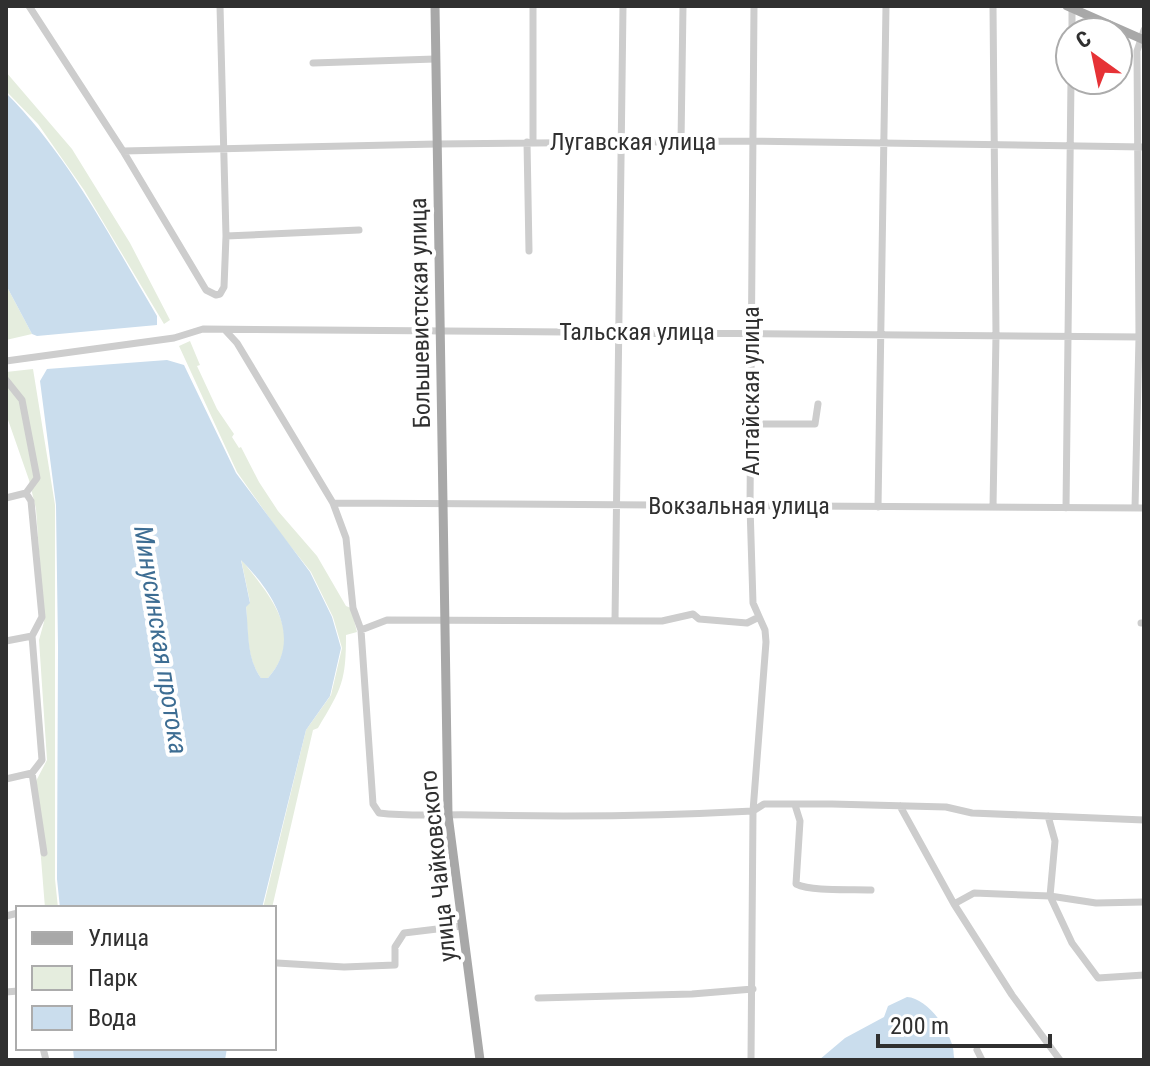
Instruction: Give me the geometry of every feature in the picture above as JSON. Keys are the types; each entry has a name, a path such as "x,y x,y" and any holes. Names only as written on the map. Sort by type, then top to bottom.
{"main road":[{"name":"Большевистская улица","path":"435,6 445,619"},
{"path":"1069,7 1143,37"},
{"name":"улица Чайковского","path":"445,619 448,815 480,1060"}],"street":[{"path":"29,6 123,151 206,290 216,295 224,287 226,236 220,6"},
{"path":"529,251 533,6"},
{"path":"615,621 623,6"},
{"path":"681,142 683,6"},
{"name":"Алтайская улица","path":"751,1060 753,811 765,677 765,630 753,603 750,506 754,6"},
{"path":"878,507 886,6"},
{"path":"993,6 996,335 993,507"},
{"path":"1135,508 1142,337 1142,147 1137,51 1143,37"},
{"path":"313,63 435,59"},
{"path":"1066,508 1071,96"},
{"name":"Лугавская улица","path":"123,151 530,142 751,141 1142,147"},
{"path":"226,236 359,230"},
{"name":"Тальская улица","path":"6,361 174,338 196,330 1142,337"},
{"path":"225,330 237,343 333,503 346,538 353,608 361,630 373,804 379,813 409,817 588,818 753,811 764,804 946,807 972,813 1144,820"},
{"path":"237,343 243,330"},
{"path":"6,380 22,400 37,478 26,493 6,498"},
{"path":"751,424 815,424 818,404"},
{"path":"6,779 32,773 42,760 32,636 42,617 31,501 26,493"},
{"name":"Вокзальная улица","path":"333,503 1144,508"},
{"path":"361,630 387,620 662,621 693,614 699,619 747,623 759,617"},
{"path":"6,641 32,636"},
{"path":"32,773 44,853"},
{"path":"795,805 800,821 796,884 807,889 871,890"},
{"path":"900,806 954,904 1012,995 1060,1060"},
{"path":"1048,816 1055,841 1050,896 1072,943 1098,978 1144,975"},
{"path":"954,904 974,893 1050,896 1096,903 1144,902"},
{"path":"277,963 344,967 395,965 395,947 404,933 462,926"},
{"path":"538,998 692,994 753,989"},
{"path":"977,1050 982,1060"}],"green space":[{"path":"6,72 72,149 130,243 170,320 164,324 84,190 38,124 6,91"},
{"path":"6,285 32,334 6,340"},
{"path":"190,341 200,365 197,366 217,409 234,434 232,437 278,511 317,556 346,606 351,608 357,632 346,635 341,684 318,728 313,730 272,906 263,906 306,730 331,695 342,648 333,617 311,572 237,472 179,346"},
{"path":"33,369 55,505 55,879 58,906 45,906 35,783 47,760 39,640 44,622 36,509 6,414 6,372"},
{"path":"241,559 272,601 284,631 279,662 268,678 261,678 250,653 246,606 250,602"}],"water":[{"path":"6,93 70,171 157,316 157,325 32,334 6,285"},
{"name":"Минусинская протока","path":"167,360 184,365 236,473 310,572 332,617 341,648 330,696 306,730 262,906 60,906 57,879 56,505 40,381 47,369","holes":["241,560 263,586 280,616 283,632 278,663 268,678 261,678 250,653 246,607 250,603"]},
{"path":"907,997 922,1003 936,1016 951,1040 955,1060 819,1060 845,1038 884,1017 888,1006"},
{"path":"73,1050 227,1050 225,1060 74,1060"}]}
